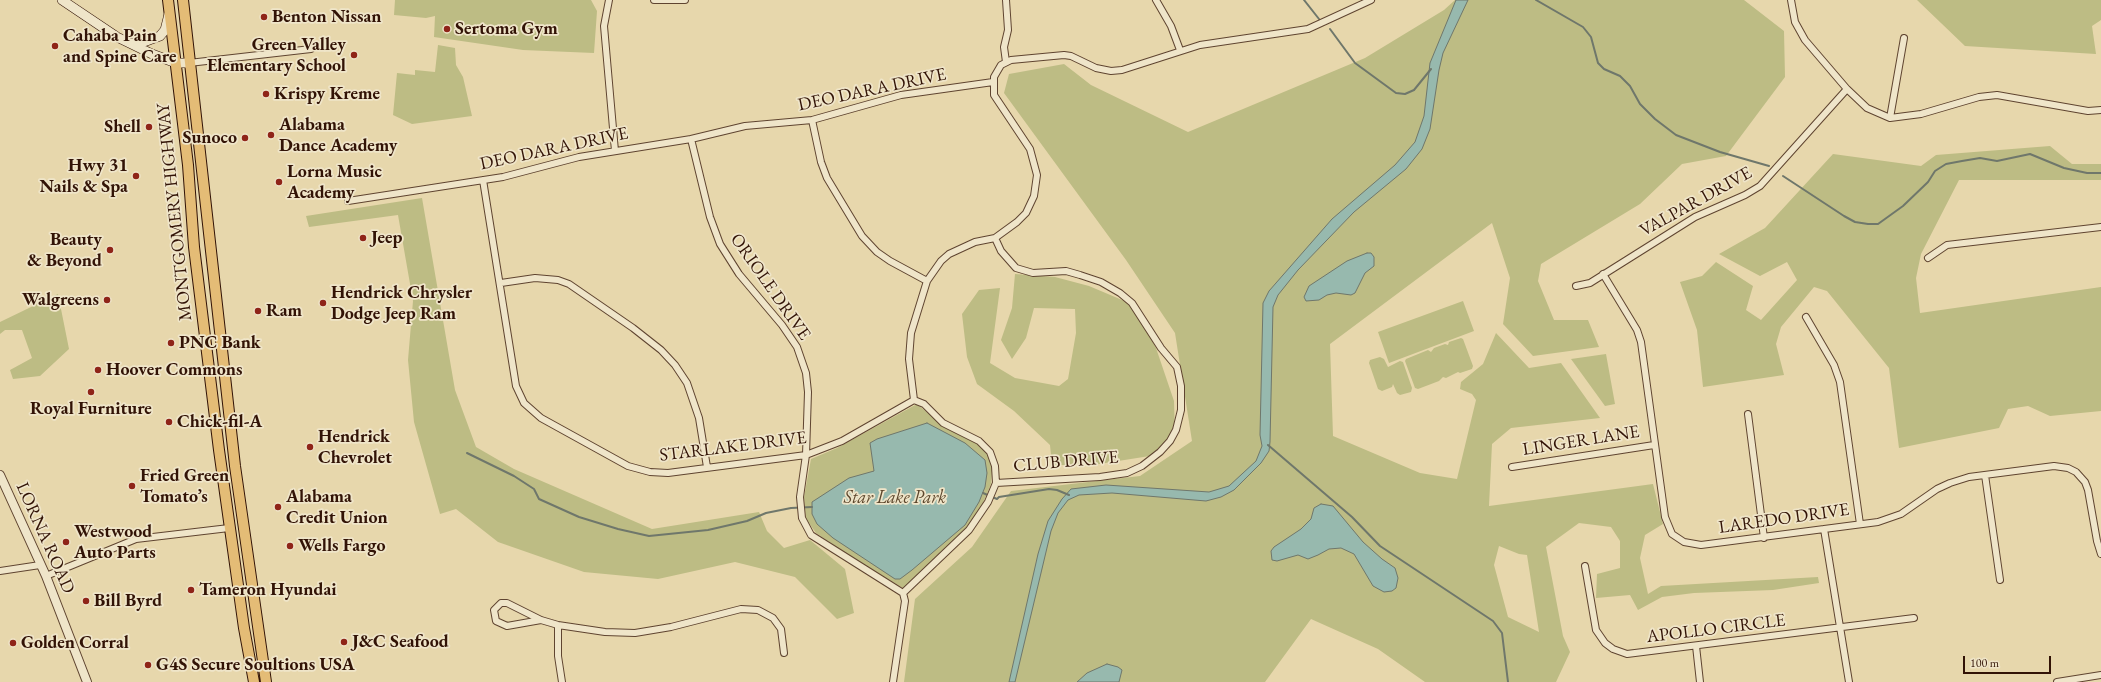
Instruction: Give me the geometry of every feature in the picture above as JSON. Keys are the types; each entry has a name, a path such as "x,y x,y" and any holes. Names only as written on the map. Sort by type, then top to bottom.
{"main road":[{"path":"62,0 117,37 152,54 176,63 189,63"},
{"name":"MONTGOMERY HIGHWAY","path":"168,0 188,165 194,247 229,528 244,628 254,682"},
{"name":"MONTGOMERY HIGHWAY","path":"183,0 190,50 189,63 235,466 266,682"},
{"path":"130,43 141,43 160,36 165,30 169,13"}],"street":[{"path":"609,0 604,26 615,151"},
{"path":"654,0 673,2 685,0"},
{"path":"1006,0 1008,30 1004,47 1006,62"},
{"path":"1156,0 1171,26 1180,50"},
{"path":"892,682 905,601 903,593 969,530 988,502 996,483 995,466 990,452 979,441 943,423 924,404 914,400 910,359 911,333 928,281 941,261 949,254 975,242 995,238 1018,222 1026,213 1034,196 1037,175 1030,149 994,95 993,82 997,70 1006,62 1011,60 1064,55 1071,56 1096,68 1111,71 1132,67 1180,50 1200,45 1298,32 1320,25 1364,1 1371,0"},
{"path":"1791,0 1795,22 1805,40 1847,89 1867,108 1890,118 1921,114 1979,97 1997,96 2088,111 2101,110"},
{"path":"1890,118 1904,38"},
{"path":"189,63 311,49"},
{"name":"DEO DARA DRIVE","path":"348,201 509,176 579,157 691,139 745,126 812,120 901,95 993,82"},
{"name":"VALPAR DRIVE","path":"1576,286 1590,283 1695,217 1745,196 1760,186 1847,89"},
{"path":"812,120 820,162 827,178 862,236 877,252 890,261 928,281"},
{"name":"ORIOLE DRIVE","path":"691,139 710,217 720,244 739,274 782,325 797,347 806,373 808,392 806,455 800,497 802,518 811,535 903,593"},
{"name":"STARLAKE DRIVE","path":"483,180 501,283 516,386 524,403 541,418 628,466 650,472 668,473 806,455 842,441 914,400"},
{"path":"1928,258 1947,245 2101,227"},
{"name":"CLUB DRIVE","path":"995,238 1001,251 1016,268 1034,272 1066,271 1101,282 1120,293 1132,303 1161,348 1177,367 1181,386 1181,410 1176,430 1160,452 1142,466 1127,473 1100,477 996,483"},
{"name":"LAREDO DRIVE","path":"1604,274 1637,330 1641,342 1665,517 1668,527 1677,539 1691,545 1701,545 1764,538 1890,519 1901,514 1937,489 1950,483 1985,475 2054,466 2068,468 2076,472 2085,482 2101,554"},
{"path":"501,283 535,278 558,280 569,284 633,328 661,350 675,365 686,383 699,418 707,467"},
{"path":"1806,317 1834,365 1840,382 1860,524"},
{"path":"1748,414 1764,538"},
{"name":"LINGER LANE","path":"1512,467 1654,445"},
{"name":"LORNA ROAD","path":"0,475 46,576 87,682"},
{"path":"1985,475 2000,580"},
{"path":"46,576 136,538 229,528"},
{"path":"1824,529 1849,682"},
{"path":"0,571 40,564"},
{"name":"APOLLO CIRCLE","path":"1585,566 1596,630 1605,643 1612,649 1627,654 1914,618"},
{"path":"541,620 507,626 496,620 494,610 501,603 507,603 541,620 558,625 605,632 635,633 671,627 741,610 758,610 773,618 781,629 784,653"},
{"path":"558,625 558,656 562,682"},
{"path":"1696,646 1700,682"},
{"path":"2058,682 2101,675"}],"green space":[{"path":"395,0 591,0 597,11 594,53 523,50 434,37 435,16 426,18 394,15"},
{"path":"1455,0 1744,0 1784,31 1785,77 1726,156 1682,164 1640,204 1541,264 1538,281 1554,320 1588,320 1599,347 1533,356 1503,324 1510,278 1492,223 1330,344 1333,436 1420,473 1457,479 1476,400 1472,394 1460,389 1461,382 1483,364 1496,333 1529,368 1561,363 1600,418 1511,428 1492,444 1489,506 1653,484 1663,524 1645,535 1640,558 1648,594 1661,586 1818,577 1819,583 1773,590 1694,593 1662,597 1638,610 1630,595 1596,598 1597,574 1620,568 1620,541 1611,527 1579,523 1546,547 1563,636 1570,652 1556,682 1425,682 1378,649 1311,619 1265,682 904,682 915,599 972,547 1011,491 1140,476 1192,441 1175,333 1126,260 1004,93 1009,74 1064,64 1091,85 1188,132 1365,58 1444,10","holes":["1499,546 1519,554 1527,555 1539,632 1508,617 1494,565"]},
{"path":"1917,0 2101,0 2101,20 2092,26 2096,54 1965,46"},
{"path":"438,45 455,48 456,65 463,77 472,116 412,124 393,115 397,73 415,75 415,70 435,72"},
{"path":"2050,146 2072,164 2101,164 2101,180 1959,180 1921,254 1916,278 1920,313 2101,287 2101,411 2050,416 2028,406 2008,409 1999,428 1899,448 1889,368 1827,291 1814,287 1781,327 1776,344 1784,375 1703,387 1697,330 1680,282 1702,276 1716,262 1753,286 1746,310 1761,320 1797,280 1787,262 1760,276 1719,254 1765,228 1833,154 1921,166 1936,155"},
{"path":"422,198 455,390 476,447 514,469 652,529 759,512 767,531 784,548 810,540 845,569 854,613 837,619 795,577 735,562 658,579 584,572 498,542 456,509 440,514 414,422 408,360 413,301 398,215 309,227 306,216"},
{"path":"1015,274 1055,277 1089,286 1134,305 1156,348 1174,401 1175,437 1156,455 1093,465 1052,465 1050,445 1014,411 977,384 967,357 962,314 979,290 1000,288 990,363 1015,378 1059,386 1068,379 1076,333 1075,309 1034,308 1026,338 1012,359 1001,340 1012,308"},
{"path":"58,294 69,349 40,376 13,379 10,370 32,358 22,330 5,330 0,334 0,322"},
{"path":"1463,301 1474,331 1389,363 1378,332"},
{"path":"1461,338 1463,339 1473,366 1472,369 1460,373 1458,372 1446,378 1443,377 1439,381 1418,389 1415,388 1405,361 1406,359 1428,350 1431,352 1434,348 1445,344 1448,345 1449,342"},
{"path":"1606,354 1615,404 1605,406 1571,359"},
{"path":"1380,357 1384,359 1388,367 1400,361 1403,362 1412,388 1411,392 1400,395 1397,393 1393,384 1392,387 1382,391 1378,389 1369,363 1370,360"},
{"name":"Star Lake Park","path":"917,404 942,425 978,443 989,456 992,470 991,484 983,503 968,529 903,588 853,558 816,533 806,519 804,497 811,459 837,448"}],"water":[{"path":"1456,0 1468,0 1443,53 1430,129 1422,149 1406,169 1354,212 1298,270 1278,295 1273,307 1269,451 1261,463 1234,490 1221,497 1206,501 1112,493 1079,495 1068,500 1058,513 1051,531 1015,682 1009,682 1038,554 1048,521 1062,499 1071,489 1106,485 1209,492 1229,486 1256,461 1262,446 1260,435 1263,303 1269,291 1332,219 1395,165 1415,142 1424,116 1430,63"},
{"path":"1367,253 1371,253 1374,257 1374,266 1365,273 1355,293 1351,295 1336,293 1327,295 1319,300 1306,301 1304,297 1309,286 1347,261"},
{"name":"Star Lake Park","path":"927,423 965,443 985,460 987,473 985,487 979,502 965,525 912,570 900,579 895,579 833,538 817,524 812,514 812,502 849,478 874,471 870,443 877,439"},
{"path":"1321,504 1333,506 1363,542 1382,559 1395,568 1398,578 1396,588 1392,591 1384,592 1373,586 1354,554 1341,548 1329,549 1308,559 1298,555 1277,561 1272,560 1271,551 1274,547 1301,529 1311,519 1314,508"},
{"path":"1107,664 1118,667 1122,670 1119,682 1077,682 1087,673"}],"waterway":[{"path":"1304,0 1319,19"},
{"path":"1536,0 1583,27 1591,37 1598,63 1604,69 1620,76 1630,86 1640,104 1655,119 1676,135 1720,152 1769,166"},
{"path":"1330,29 1355,63 1396,93 1405,94 1414,90 1431,69"},
{"path":"1783,176 1855,222 1878,224 1903,206 1928,182 1935,171 1946,164 1980,158 1997,161 2030,154 2064,168 2087,173 2101,173"},
{"path":"1268,445 1352,517 1380,546 1493,621 1502,633 1508,682"},
{"path":"467,453 514,476 534,489 539,499 579,517 618,529 649,536 708,530 747,521 766,513 791,508 812,507"},
{"path":"983,493 997,499 999,497 1049,489 1057,490 1069,495"}],"place":[{"name":"Benton Nissan","path":"264,17"},
{"name":"Sertoma Gym","path":"447,29"},
{"name":"Cahaba Pain and Spine Care","path":"55,46"},
{"name":"Green Valley Elementary School","path":"354,55"},
{"name":"Krispy Kreme","path":"266,94"},
{"name":"Shell","path":"149,127"},
{"name":"Alabama Dance Academy","path":"271,135"},
{"name":"Sunoco","path":"245,138"},
{"name":"Hwy 31 Nails & Spa","path":"136,176"},
{"name":"Lorna Music Academy","path":"279,182"},
{"name":"Jeep","path":"363,238"},
{"name":"Beauty & Beyond","path":"110,250"},
{"name":"Walgreens","path":"107,300"},
{"name":"Hendrick Chrysler Dodge Jeep Ram","path":"323,303"},
{"name":"Ram","path":"258,311"},
{"name":"PNC Bank","path":"171,343"},
{"name":"Hoover Commons","path":"98,370"},
{"name":"Royal Furniture","path":"91,392"},
{"name":"Chick-fil-A","path":"169,422"},
{"name":"Hendrick Chevrolet","path":"310,447"},
{"name":"Fried Green Tomato’s","path":"132,486"},
{"name":"Alabama Credit Union","path":"278,507"},
{"name":"Westwood Auto Parts","path":"66,542"},
{"name":"Wells Fargo","path":"290,546"},
{"name":"Tameron Hyundai","path":"191,590"},
{"name":"Bill Byrd","path":"86,601"},
{"name":"J&C Seafood","path":"344,642"},
{"name":"Golden Corral","path":"13,643"},
{"name":"G4S Secure Soultions USA","path":"148,665"}]}
